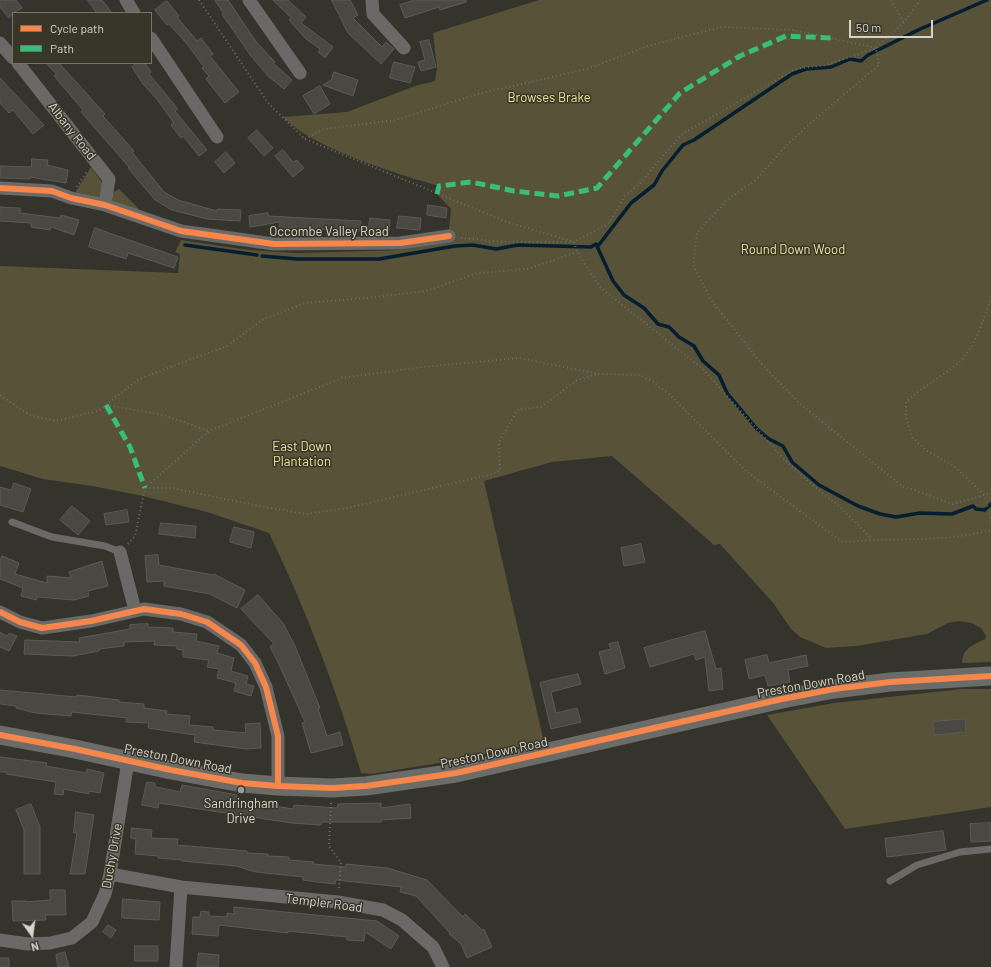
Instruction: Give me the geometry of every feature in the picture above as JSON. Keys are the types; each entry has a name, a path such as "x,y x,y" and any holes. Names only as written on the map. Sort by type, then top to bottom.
{"street":[{"path":"126,0 133,12"},
{"path":"250,0 300,73"},
{"path":"372,0 373,14 404,48"},
{"path":"152,40 217,137"},
{"path":"0,43 12,57"},
{"name":"Albany Road","path":"19,64 109,179 105,205"},
{"name":"Occombe Valley Road","path":"0,188 52,191 71,198 105,205 181,231 274,244 400,243 449,236"},
{"path":"120,552 135,610"},
{"path":"0,612 20,622 42,628 91,621 135,610 157,610 207,622 241,646 255,663 266,687 278,736 278,786"},
{"name":"Preston Down Road","path":"0,735 242,782 278,786 332,788 413,780 456,773 782,699 834,689 890,682 991,676"},
{"name":"Duchy Drive","path":"0,940 28,944 50,943 72,938 92,922 105,894 110,874 128,761"},
{"name":"Templer Road","path":"110,874 182,887 338,902 383,910 402,920 433,947 443,967"},
{"path":"176,967 182,887"}],"lane":[{"path":"12,522 52,537 105,546 120,552"},
{"path":"890,881 917,865 960,852 991,849"}],"path":[{"path":"198,0 268,103 305,139 507,222 574,242"},
{"path":"891,0 904,22"},
{"path":"449,236 503,242 574,242 608,224 625,196 640,183 681,135 795,69 826,65 876,48 904,22 920,0"},
{"path":"305,139 324,129 395,120 478,94 587,69 648,46 722,27 794,30 876,48"},
{"path":"876,48 879,65 806,127 783,149 757,179 726,201 697,233 692,265 711,300 760,362 799,403 902,486 953,504 991,494"},
{"path":"75,190 88,169"},
{"path":"574,242 577,252 601,288 703,369 782,457 810,483 839,506 872,540"},
{"path":"0,395 29,415 56,421 98,411 140,379 227,346 262,320 305,303 426,291 478,272 528,269 577,252"},
{"path":"991,297 980,330 957,364 916,393 906,402 906,418 912,437 927,451 953,465 985,496 991,523"},
{"path":"120,552 135,536 145,488 209,431 342,378 423,367 519,358 599,374 640,375 669,394 747,472 776,492 809,519 841,541 851,542 872,540 931,539 971,535 991,530"},
{"path":"145,488 172,488 306,514 347,508 484,476 500,471 499,442 518,409 541,407 577,380 599,374"},
{"path":"106,405 164,415 209,431"},
{"path":"332,788 329,846 341,862 338,902"}],"green space":[{"path":"539,0 991,0 991,662 962,663 964,653 973,645 985,639 986,636 981,628 971,623 958,621 948,623 927,634 856,646 826,648 800,637 791,629 774,604 720,544 714,545 612,456 552,462 484,481 544,742 439,763 371,774 361,773 342,711 320,651 296,591 269,533 207,512 143,496 92,486 43,479 0,466 0,266 178,273 180,254 175,252 181,240 249,250 296,253 400,250 448,239 451,209 437,194 439,186 401,175 356,159 314,139 296,128 283,117 347,112 415,86 435,81 437,68 433,33"},
{"path":"91,167 104,185 102,195 98,198 75,193"},
{"path":"119,189 142,212 113,201 112,193"},
{"path":"962,689 991,689 991,807 845,829 767,715 834,703"}],"building":[{"path":"0,0 16,0 22,8 12,12 9,18 0,7"},
{"path":"88,0 102,0 111,12 96,12"},
{"path":"215,0 228,0 257,43 275,62 273,63 292,80 284,89 268,76 251,56 222,14 223,13"},
{"path":"273,0 288,0 306,17 301,23 333,47 325,58 318,52 320,49 306,39 289,20 291,18"},
{"path":"332,0 350,0 358,15 353,18 382,47 386,42 394,49 381,64 348,33"},
{"path":"415,0 466,0 466,2 440,10 439,7 405,18 400,5"},
{"path":"167,1 179,16 177,17 197,41 201,38 213,54 210,56 239,92 225,103 206,79 209,76 202,68 204,67 187,44 169,24 167,25 155,10"},
{"path":"429,40 436,67 421,71 418,62 425,60 420,42"},
{"path":"394,62 415,67 410,83 390,78"},
{"path":"47,64 60,64 105,114 103,116 134,151 132,152 164,192 178,200 217,211 217,209 241,210 240,221 207,219 172,210 155,200 128,168 129,167 81,112 83,110 54,76 56,74"},
{"path":"136,64 146,64 151,72 149,74 178,109 175,111 207,150 199,156 183,136 181,138 171,125 174,123 156,98 143,84 132,67"},
{"path":"334,72 358,80 353,96 323,85 331,80"},
{"path":"0,78 44,125 33,134 13,110 9,113 0,103"},
{"path":"320,86 330,104 314,114 303,96"},
{"path":"257,130 273,148 264,156 248,138"},
{"path":"283,150 293,162 297,160 304,168 293,177 275,156"},
{"path":"226,152 235,163 224,173 215,162"},
{"path":"32,159 48,160 47,165 68,170 66,183 30,177 30,179 0,178 0,166 31,167"},
{"path":"428,205 447,208 446,218 427,215"},
{"path":"0,207 20,208 20,213 60,218 61,215 79,220 74,235 51,227 50,230 31,227 31,223 0,221"},
{"path":"268,213 268,216 361,221 360,231 279,227 280,222 250,227 249,216"},
{"path":"399,216 421,218 420,230 397,228"},
{"path":"370,218 390,220 389,231 369,229"},
{"path":"95,228 178,257 174,268 128,253 126,259 89,247"},
{"path":"14,483 31,489 23,512 0,505 0,487 11,490"},
{"path":"72,506 90,521 78,535 60,520"},
{"path":"127,510 129,522 106,525 104,514"},
{"path":"161,523 196,526 195,538 159,534"},
{"path":"234,527 254,532 251,548 230,542"},
{"path":"641,544 645,562 624,566 621,548"},
{"path":"158,555 159,565 214,574 245,590 237,608 210,594 164,586 164,581 147,582 145,556"},
{"path":"2,556 19,563 15,574 47,583 47,576 71,578 69,572 102,561 108,586 88,591 89,596 74,600 37,597 36,600 21,596 23,588 0,579 0,562"},
{"path":"258,595 283,623 295,646 320,708 318,709 327,736 340,732 343,745 311,753 302,723 305,722 270,647 274,644 241,609"},
{"path":"148,624 148,627 173,628 173,632 197,634 196,641 219,646 217,653 234,658 231,671 248,676 246,684 254,686 251,696 234,691 236,683 217,678 219,669 207,667 209,660 183,657 183,650 177,649 177,646 154,645 155,641 124,642 124,646 99,649 99,651 73,656 24,654 25,640 80,642 79,638 130,629 130,625"},
{"path":"705,631 716,669 721,668 723,689 709,691 705,657 696,660 694,654 650,667 644,648"},
{"path":"0,632 7,636 9,633 17,636 9,651 0,647"},
{"path":"618,642 625,668 605,674 599,652 611,649 609,644"},
{"path":"767,655 769,663 806,655 808,666 788,670 790,682 768,686 765,675 749,679 745,660"},
{"path":"578,674 581,684 551,692 556,713 577,708 581,722 551,729 540,683"},
{"path":"0,690 77,697 77,695 119,700 119,702 144,704 144,708 167,711 166,714 190,716 189,725 213,727 213,730 246,733 245,724 260,723 261,748 246,749 194,742 195,735 148,728 149,723 126,722 127,718 72,712 71,716 35,713 16,708 16,706 0,704"},
{"path":"965,719 966,732 934,735 933,722"},
{"path":"0,757 47,763 46,766 86,773 87,769 104,773 100,793 89,791 89,794 64,789 63,795 54,794 56,782 6,774 7,772 0,772"},
{"path":"147,782 155,783 155,787 180,792 182,785 237,795 236,800 293,809 294,805 337,808 338,804 381,803 381,808 410,804 411,818 381,820 381,822 322,822 321,825 292,823 159,803 158,808 142,805"},
{"path":"31,804 40,827 40,874 24,874 24,830 16,810"},
{"path":"76,812 94,815 85,874 70,874 77,833 74,833"},
{"path":"991,823 991,841 971,842 970,824"},
{"path":"132,828 152,830 151,838 178,839 177,845 247,851 247,853 268,854 268,856 289,857 289,860 314,862 313,864 346,867 346,864 387,868 427,880 463,917 465,914 482,930 484,929 492,947 467,958 461,944 449,934 450,933 416,896 400,892 401,887 336,880 335,884 317,882 303,880 303,877 256,872 236,866 182,861 158,858 158,856 135,854 136,839 131,838"},
{"path":"943,831 946,850 887,857 885,839"},
{"path":"50,890 65,890 66,915 45,915 46,920 13,921 12,901 26,902 50,900"},
{"path":"123,899 160,902 159,920 122,918"},
{"path":"234,907 377,921 399,936 391,949 365,932 364,941 347,940 347,937 288,931 288,933 219,925 218,936 192,934 193,917 200,917 201,911 209,912 209,916 227,917 227,913 234,914"},
{"path":"108,925 116,930 111,938 103,932"},
{"path":"135,946 158,946 158,961 135,961"},
{"path":"65,952 69,967 58,967 56,955"},
{"path":"199,953 219,955 218,967 197,967"},
{"path":"0,958 9,958 9,967 0,967"}],"waterway":[{"path":"598,246 631,203 654,185 662,171 683,145 694,140 792,74 806,69 831,67 850,59 861,61 868,55 918,30 987,0"},
{"path":"262,256 297,259 379,259 455,246 473,245 496,249 518,245 591,247 596,244 613,281 624,295 644,308 658,324 669,327 679,337 694,346 703,361 719,375 727,393 757,429 769,439 783,446 792,462 819,485 858,506 880,514 896,517 920,513 952,514 973,506 976,509 985,510 991,504"},
{"path":"185,245 257,255"}],"marked path":[{"path":"437,194 439,186 471,182 514,191 558,196 597,188 680,93 740,56 786,36 831,38"},
{"path":"106,405 130,447 145,488"}],"cycle path":[{"path":"0,188 52,191 71,198 105,205 181,231 274,244 400,243 449,236"},
{"path":"0,612 20,622 42,628 91,621 144,609 181,614 207,622 241,645 255,663 266,687 278,736 278,786"},
{"path":"0,735 242,783 332,788 366,786 456,773 782,699 834,689 890,682 991,676"}],"place":[{"name":"Sandringham Drive","path":"241,790"}],"park label":[{"name":"Browses Brake","path":"549,98"},
{"name":"Round Down Wood","path":"793,250"},
{"name":"East Down Plantation","path":"302,454"}]}
